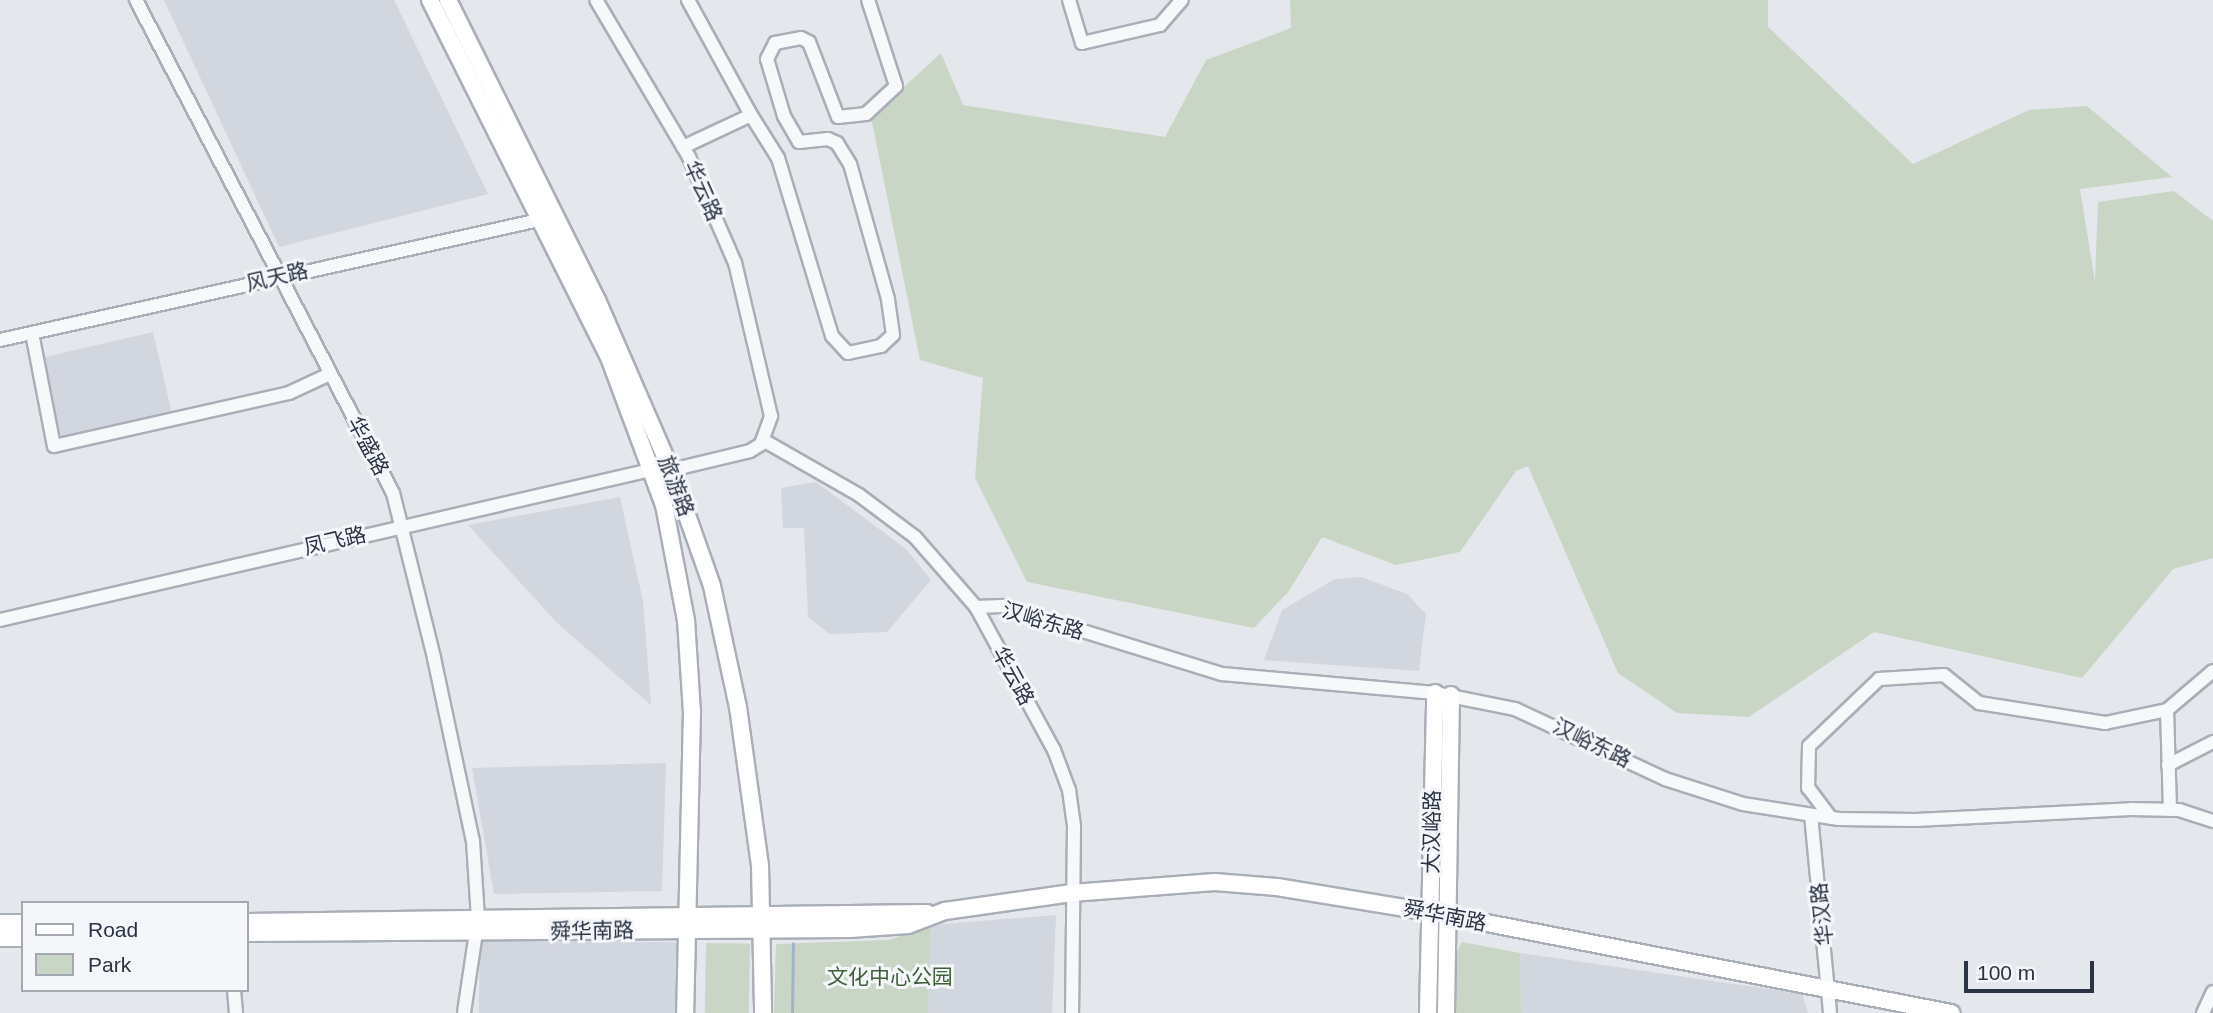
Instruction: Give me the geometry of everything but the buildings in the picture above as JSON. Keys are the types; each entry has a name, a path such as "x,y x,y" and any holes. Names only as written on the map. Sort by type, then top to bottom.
{"main road":[{"name":"旅游路","path":"429,0 610,360 664,505 686,620 692,712 685,1013"},
{"name":"旅游路","path":"448,0 555,215 671,470 712,586 738,707 763,920 763,1013"},
{"name":"大汉峪路","path":"1428,1013 1430,912 1443,694"},
{"name":"大汉峪路","path":"1443,694 1446,1013"},
{"name":"舜华南路","path":"248,933 763,920 862,929 908,925 935,913 1072,893 1215,882 1277,887 1430,912 1951,1013"},
{"name":"舜华南路","path":"248,922 477,926"},
{"path":"0,923 21,923"},
{"path":"0,938 21,938"}],"street":[{"name":"华盛路","path":"136,0 267,245 279,277 393,493 457,756 473,841 477,926 464,1013"},
{"name":"华云路","path":"596,0 683,147 735,264 771,416 764,440 859,495 915,537 976,607 1055,750 1069,790 1074,826 1072,1013"},
{"path":"688,0 751,115 778,158 832,336 848,353 881,346 893,335 888,299 850,164 837,143 828,139 799,142 784,116 767,59 775,43 802,38 810,42 838,117 866,114 896,86 868,0"},
{"path":"1069,0 1082,43 1160,25 1182,0"},
{"path":"683,147 751,115"},
{"name":"风天路","path":"0,340 539,221 555,215"},
{"path":"32,333 54,446 289,393 330,374"},
{"path":"671,470 750,451 764,440"},
{"name":"凤飞路","path":"0,620 650,470 671,470"},
{"name":"汉峪东路","path":"976,607 1002,606 1222,674 1443,694 1546,720 1697,792 1811,815 1916,820 2076,809 2170,810 2213,821"},
{"path":"1831,818 1808,788 1808,746 1879,678 1944,675 1979,702 2105,723 2167,710 2213,671"},
{"path":"2167,710 2170,810"},
{"path":"2168,765 2213,742"},
{"name":"华汉路","path":"1811,815 1829,989 1829,1013"},
{"path":"234,992 236,1013"},
{"path":"2203,1013 2213,992"}],"shaded area":[{"path":"164,0 394,0 488,194 279,247"},
{"path":"153,332 172,413 52,441 33,360"},
{"path":"816,482 906,549 931,580 887,632 830,634 808,617 804,528 783,528 781,488"},
{"path":"620,497 643,601 651,705 556,622 468,525"},
{"path":"1361,577 1407,594 1426,614 1419,671 1264,660 1282,610 1335,579"},
{"path":"666,763 662,891 494,894 472,768"},
{"path":"1056,915 1052,1013 928,1013 931,925"},
{"path":"480,939 677,942 676,1013 479,1013"},
{"path":"1520,953 1802,994 1808,1013 1521,1013"}],"green space":[{"path":"1290,0 1768,0 1768,27 1913,164 2029,110 2087,106 2172,177 2080,189 2095,282 2098,202 2174,191 2213,221 2213,558 2173,569 2082,678 1874,632 1749,717 1677,713 1618,673 1528,466 1516,471 1460,552 1396,565 1322,537 1289,591 1254,628 1027,582 975,478 983,378 920,360 871,117 941,53 963,105 1165,137 1206,60 1291,28"},
{"name":"文化中心公园","path":"931,925 928,1013 774,1013 776,944 889,940"},
{"path":"1462,942 1520,953 1521,1013 1456,1013 1457,951"},
{"path":"706,943 750,944 749,1013 705,1013"}],"waterway":[{"path":"792,1013 793,944"}]}
